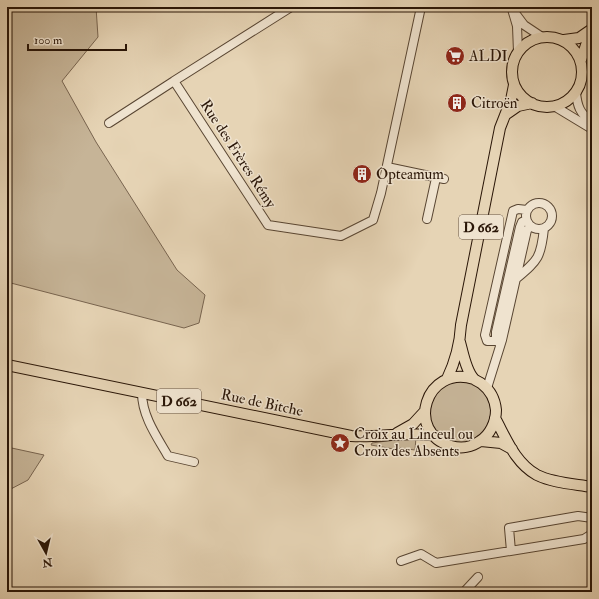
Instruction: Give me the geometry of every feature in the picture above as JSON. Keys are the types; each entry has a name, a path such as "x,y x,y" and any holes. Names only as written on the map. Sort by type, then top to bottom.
{"main road":[{"path":"592,29 579,38 564,40 542,36 528,42 518,52 512,72 514,84 521,96 539,106 554,106 566,101 576,92 582,77 581,60 586,45 592,34"},
{"path":"564,40 574,49 581,60"},
{"name":"D 662","path":"447,379 453,366 460,341 461,325 500,128 511,100 514,84"},
{"path":"505,115 518,106 532,103"},
{"name":"D 662","path":"460,341 465,359 474,379"},
{"name":"Rue de Bitche","path":"7,365 351,436 370,438 394,434"},
{"path":"481,441 490,431 495,418 494,402 487,388 474,379 460,376 447,379 431,392 425,411 427,424 434,436 446,444 460,447 468,446 481,441 501,443 512,449"},
{"name":"D 662","path":"394,434 413,424 425,411"},
{"path":"495,418 512,449 526,467 538,475 592,487"},
{"name":"D 662","path":"394,434 419,434 434,436"}],"street":[{"path":"109,123 291,7"},
{"name":"Rue des Frères Rémy","path":"174,82 268,225 341,236 373,220 386,168 421,7"},
{"path":"511,8 524,25 542,36"},
{"path":"511,8 517,30 518,52"},
{"path":"576,92 580,110 592,121"},
{"path":"554,106 592,129"},
{"path":"386,168 440,178 427,218"},
{"path":"536,203 548,206 552,213 552,220 544,228 537,229 529,223 522,222 520,227 496,332 498,342 488,341 485,335 513,211 518,209 527,210 536,203"},
{"path":"487,388 516,279 529,223 527,210"},
{"path":"516,279 536,262 542,250 544,228"},
{"path":"142,393 142,403 149,422 168,456 194,462"},
{"path":"511,551 509,528 578,516 592,518"},
{"path":"400,561 420,554 436,564 584,539 592,534"},
{"path":"464,592 478,577"}],"shaded area":[{"path":"7,7 96,7 98,37 62,81 96,142 177,270 205,295 199,323 184,328 7,282"},
{"path":"460,381 472,384 482,390 488,400 491,412 488,424 482,434 472,440 460,443 448,440 438,434 432,424 429,412 432,400 438,390 448,384"},
{"path":"416,437 415,450 400,448 399,450 371,445 372,443"},
{"path":"7,447 44,455 28,480 7,491"}],"place":[{"name":"ALDI","path":"455,56"},
{"name":"Citroën","path":"457,103"},
{"name":"Opteamum","path":"362,174"},
{"name":"Croix au Linceul ou Croix des Absents","path":"340,443"}]}
